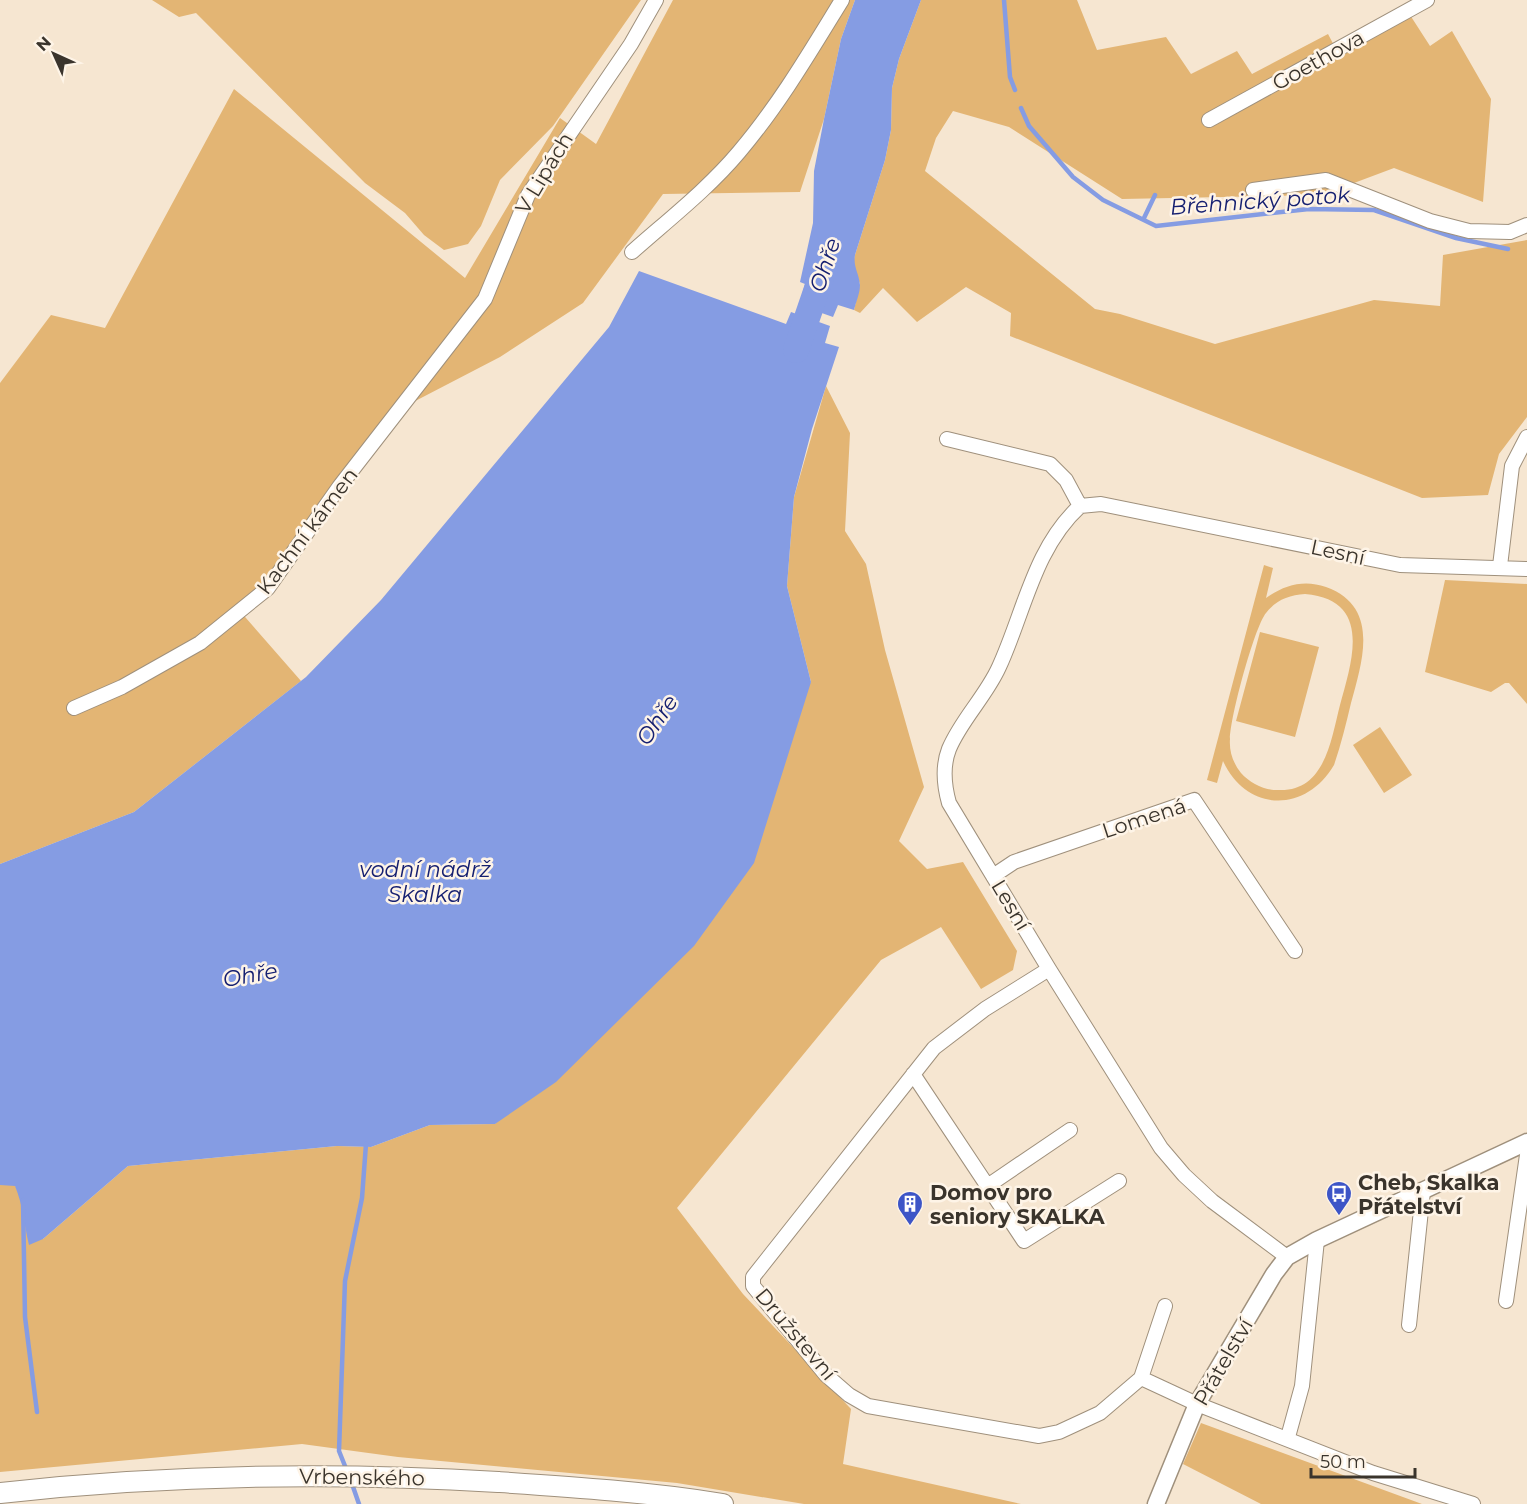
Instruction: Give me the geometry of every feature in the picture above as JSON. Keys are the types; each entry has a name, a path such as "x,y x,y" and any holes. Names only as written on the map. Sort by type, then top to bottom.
{"main road":[{"name":"Vrbenského","path":"0,1493 263,1475 421,1478 558,1486 723,1504"}],"street":[{"name":"V Lipách","path":"402,410 485,299 528,195 631,45 656,0"},
{"path":"632,252 707,185 739,152 799,70 842,0"},
{"name":"Goethova","path":"1209,120 1427,0"},
{"path":"1252,190 1326,180 1430,221 1469,231 1510,232 1527,225"},
{"name":"Kachní kámen","path":"74,708 122,687 200,643 263,593 282,571 339,487 402,410"},
{"path":"1500,566 1512,466 1527,437"},
{"path":"947,439 1050,464 1066,480 1080,506"},
{"name":"Lesní","path":"1287,1257 1212,1201 1172,1161 1143,1121 950,803 944,773 949,749 999,667 1027,594 1056,531 1080,506 1101,504 1400,565 1500,566 1527,569"},
{"name":"Lomená","path":"993,876 1014,862 1194,800 1295,951"},
{"name":"Družstevní","path":"1049,969 934,1048 753,1277 758,1294 826,1375 849,1395 868,1406 1039,1436 1059,1432 1100,1413 1141,1378"},
{"path":"913,1074 1024,1241 1119,1181"},
{"path":"986,1187 1070,1130"},
{"name":"Přátelství","path":"1156,1504 1197,1404 1287,1257 1317,1240 1527,1142"},
{"path":"1506,1301 1527,1155"},
{"path":"1409,1325 1423,1191"},
{"path":"1288,1437 1302,1386 1317,1240"},
{"path":"1166,1306 1141,1378 1197,1404 1288,1437 1373,1473 1473,1504"}],"shaded area":[{"path":"152,0 641,0 553,126 500,180 481,226 468,244 444,250 424,235 405,213 365,183 196,13 179,17"},
{"path":"673,0 855,0 841,39 824,119 800,192 663,194 583,303 500,357 396,411 276,569 239,610 301,681 134,812 0,864 0,383 51,315 105,328 234,89 465,278 560,118 596,144"},
{"path":"921,0 1077,0 1097,50 1166,37 1191,74 1237,51 1252,74 1328,34 1338,53 1410,15 1430,46 1452,31 1491,99 1483,202 1394,168 1322,195 1122,199 1009,127 953,111 936,138 925,171 1095,309 1120,314 1215,344 1374,300 1440,306 1443,255 1527,240 1527,417 1499,454 1488,495 1422,498 1010,336 1011,313 966,287 917,322 883,288 860,313 854,310 860,284 853,263 885,160 891,130 892,88 899,59"},
{"path":"826,386 850,433 845,531 866,564 885,650 924,787 899,841 927,869 963,862 1017,951 1013,970 981,989 941,927 881,960 677,1208 743,1294 851,1409 843,1464 1021,1504 804,1504 677,1483 398,1457 302,1444 0,1472 0,1185 15,1185 24,1206 23,1221 43,1239 128,1166 337,1146 371,1147 430,1125 495,1124 811,682 787,586 794,497"},
{"path":"1264,565 1273,568 1266,598 1287,587 1302,584 1326,587 1343,596 1355,608 1361,622 1363,637 1359,670 1334,765 1322,781 1308,792 1293,799 1261,798 1247,790 1234,778 1223,761 1217,783 1207,780","holes":["1305,594 1327,599 1341,608 1349,620 1352,635 1349,670 1329,748 1316,774 1306,783 1293,789 1272,790 1262,787 1248,780 1238,769 1232,757 1230,743 1238,694 1255,636 1266,613 1283,599"]},
{"path":"1445,580 1527,584 1527,704 1509,683 1491,692 1425,672"},
{"path":"1260,632 1319,647 1295,737 1236,721"},
{"path":"1380,727 1412,775 1384,793 1353,745"},
{"path":"1201,1423 1422,1504 1261,1504 1183,1464"}],"water":[{"path":"855,0 921,0 899,59 892,88 891,130 885,160 855,255 860,285 858,298 854,310 838,305 833,317 799,305 805,284 800,282 813,223 814,171 824,119 841,39"},
{"name":"vodní nádrž Skalka","path":"639,271 786,324 791,312 830,326 825,343 839,347 812,429 794,497 787,586 811,682 754,863 694,946 556,1082 495,1124 430,1125 371,1147 337,1146 128,1166 43,1239 29,1245 22,1207 15,1186 0,1185 0,864 134,812 306,677 381,600 609,327"}],"waterway":[{"name":"Břehnický potok","path":"1004,0 1010,77 1015,90"},
{"name":"Břehnický potok","path":"1021,108 1029,126 1073,177 1103,200 1156,226 1309,209 1374,210 1456,238 1508,249"},
{"path":"1144,218 1155,195"},
{"name":"Ohře","path":"796,350 821,277"},
{"path":"347,1471 339,1451 345,1281 362,1198 366,1144"},
{"path":"23,1200 25,1317 37,1412"},
{"path":"351,1481 359,1504"}],"place":[{"name":"Cheb, Skalka Přátelství","path":"1339,1217"},
{"name":"Domov pro seniory SKALKA","path":"910,1227"}]}
